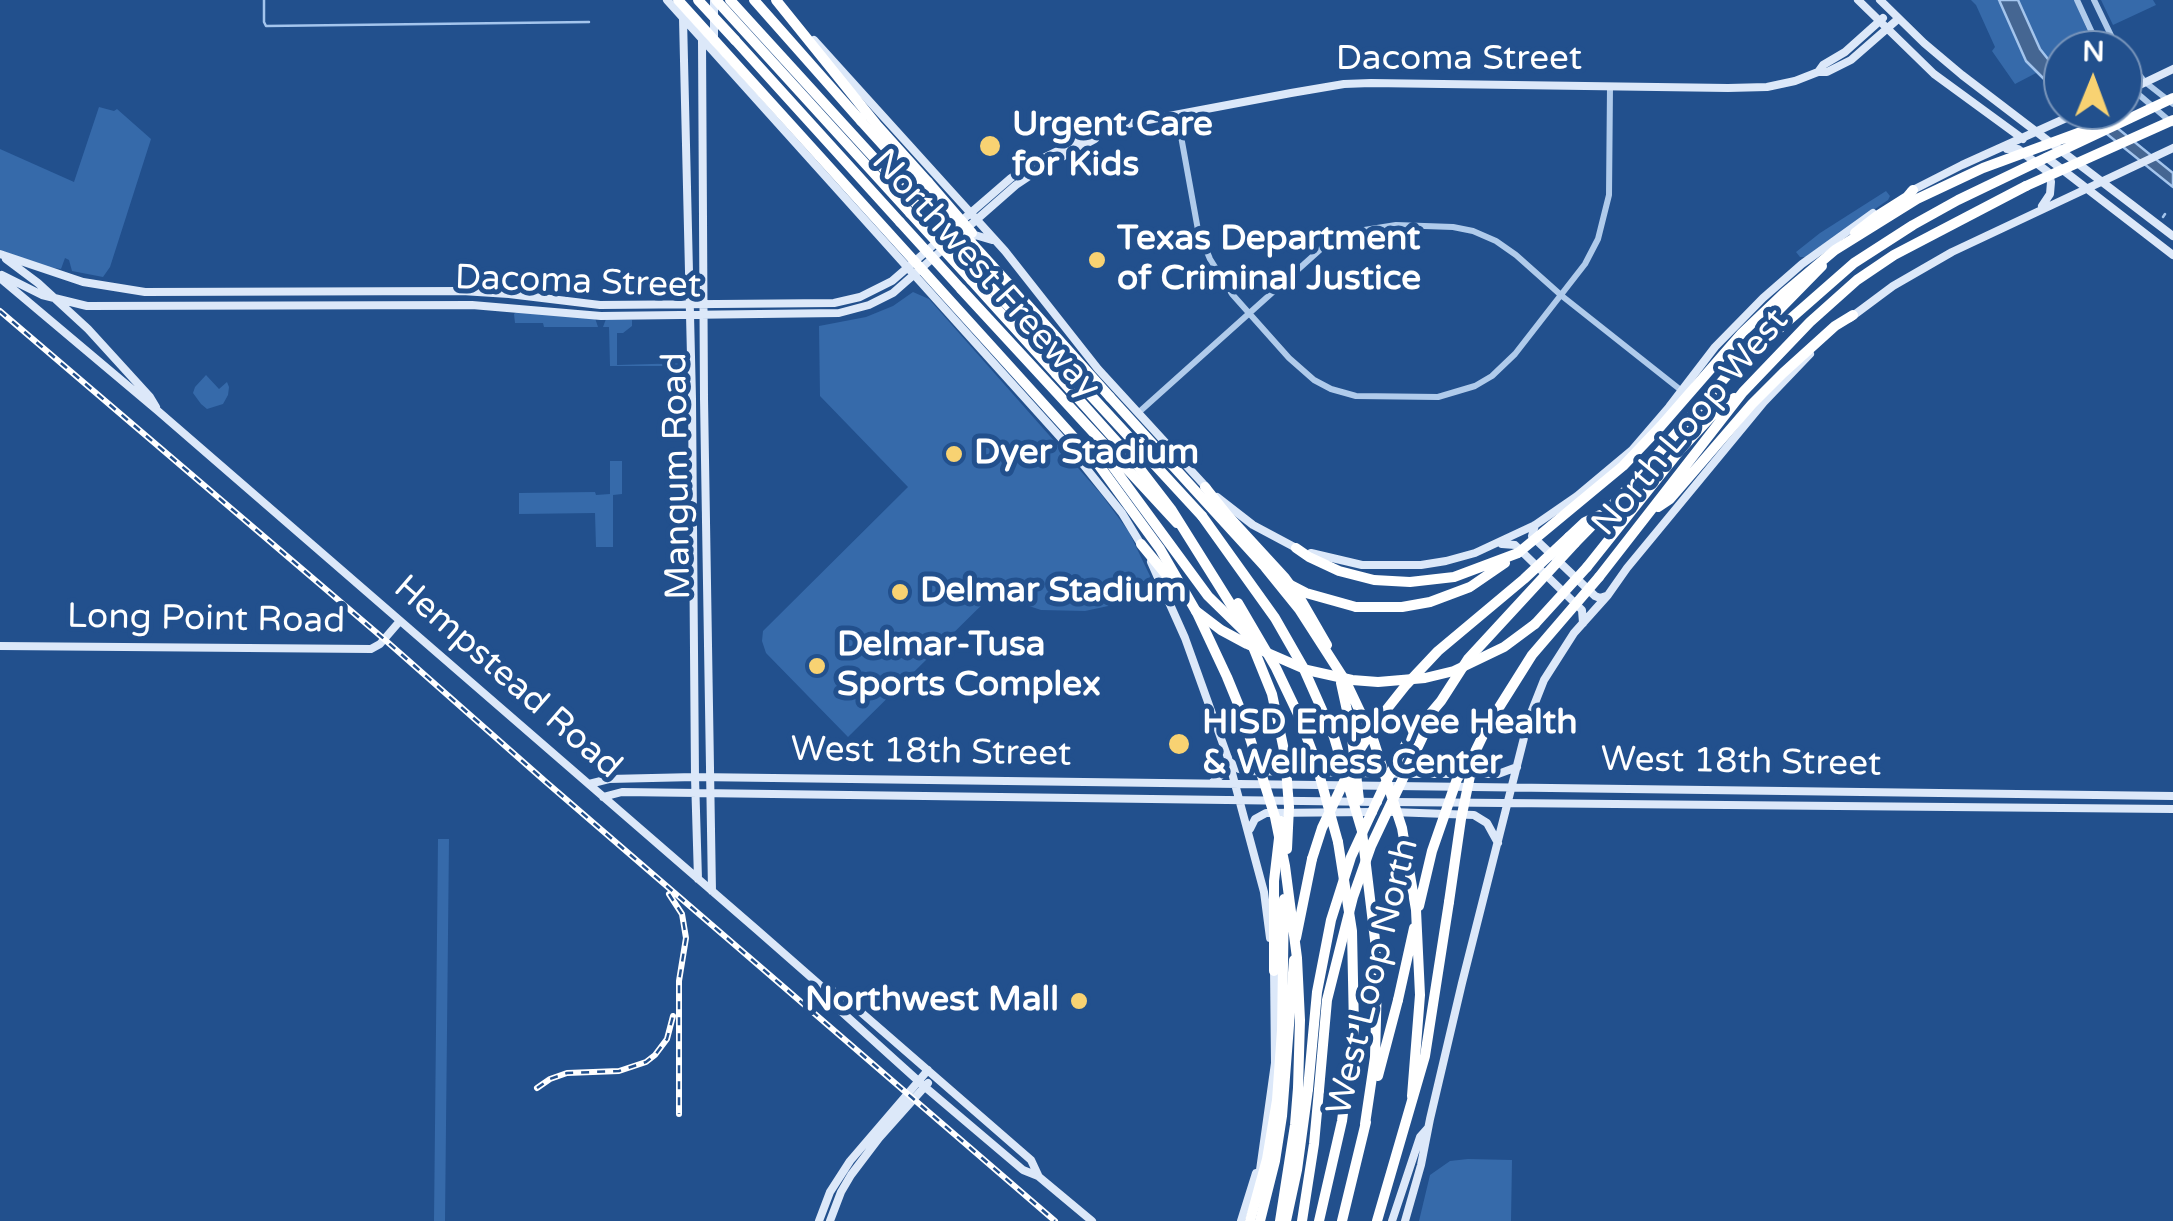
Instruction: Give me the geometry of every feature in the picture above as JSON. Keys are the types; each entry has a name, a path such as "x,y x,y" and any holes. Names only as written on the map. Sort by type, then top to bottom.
{"highway":[{"path":"681,0 1098,464 1160,550 1197,613 1243,716 1278,834 1290,900 1308,1089 1295,1125 1283,1221"},
{"name":"Northwest Freeway","path":"700,0 1081,422 1162,506 1220,578 1266,651 1297,712 1316,759 1338,842 1352,931 1354,1028 1342,1121 1319,1221"},
{"path":"715,0 914,210 1134,461 1172,508 1238,616 1257,655 1277,715 1289,807 1280,1073 1255,1221"},
{"path":"754,0 1283,588 1314,630 1372,738 1393,796 1411,873 1420,969 1412,1096"},
{"path":"762,0 855,108 861,121"},
{"path":"776,0 876,124 956,212 1018,294"},
{"name":"Northwest Freeway","path":"732,2 914,210 978,273 1202,516"},
{"name":"North Loop West","path":"2143,114 2173,101"},
{"name":"North Loop West","path":"1475,752 1532,656 1744,392 1856,280 1921,240 2026,186 2173,122"},
{"path":"1202,516 1282,582 1318,597 1356,606 1392,608 1430,602 1470,587 1490,576 1623,466 1742,333 1835,250 1917,199 2085,130"},
{"name":"North Loop West","path":"1441,700 1468,659 1572,540 1605,513 1731,371 1854,263 1913,225 2105,130"},
{"path":"1731,371 1776,313 1840,245 1912,190"},
{"path":"1648,513 1670,499 1783,373 1854,315"},
{"path":"1141,544 1196,611 1247,644 1307,670 1378,682 1414,680 1454,670 1504,647 1535,624 1587,567 1681,449 1718,409 1744,392"},
{"path":"1081,422 1208,596 1242,630 1286,661"},
{"path":"1204,487 1301,600 1328,646 1338,673 1351,729 1376,940 1375,1056 1365,1124"},
{"path":"1202,516 1252,585 1303,667 1334,736 1363,836"},
{"path":"1255,1221 1275,1161 1298,919 1312,858 1339,790 1379,719 1406,685 1438,651 1572,540"},
{"path":"1296,548 1339,571 1410,582 1454,577 1518,553"},
{"name":"West Loop North","path":"1302,1221 1314,1144 1308,1089 1353,896 1371,846 1441,700"},
{"path":"1377,1221 1431,1029 1461,819 1475,752"},
{"name":"West Loop North","path":"1342,1221 1432,851 1456,780 1475,752"},
{"path":"1274,972 1274,881 1286,779"}],"main road":[{"path":"667,0 1105,491 1134,530 1174,608 1228,758 1264,892 1274,972 1275,1063 1255,1221"},
{"name":"Mangum Road","path":"681,0 692,399 698,878"},
{"name":"Mangum Road","path":"700,0 712,890"},
{"path":"715,0 714,44 721,59"},
{"path":"776,0 1000,245 1068,334 1204,487 1253,524 1296,548 1362,565 1446,561 1535,525 1632,450 1715,347 1790,274 1848,230 1912,190 2043,128"},
{"path":"1858,0 1952,87 2173,255"},
{"path":"1880,0 1962,74 2173,236"},
{"name":"Dacoma Street","path":"1818,72 1890,11"},
{"name":"Dacoma Street","path":"0,254 83,282 145,292 462,291 600,305 839,313 893,293 1011,178 1082,140 1132,124 1344,84 1750,88 1828,72 1851,60 1898,19"},
{"path":"703,69 721,59"},
{"path":"2145,82 2173,69"},
{"path":"1952,87 1962,74"},
{"path":"686,122 704,122"},
{"path":"1405,1221 1530,718 1544,680 1574,633 1764,402 1854,315 1921,269 2173,148"},
{"path":"2001,149 2018,149 2048,172 2050,194 2040,209"},
{"path":"688,215 702,215"},
{"path":"963,329 930,285 930,274 975,235 1000,245"},
{"name":"Hempstead Road","path":"0,254 38,282 88,329 150,397 158,411"},
{"name":"Dacoma Street","path":"0,276 58,300 87,306 472,305 600,316 689,310"},
{"name":"Hempstead Road","path":"0,276 712,890 821,986 833,1004 922,1084 1023,1170 1038,1176 1092,1221"},
{"path":"88,329 89,317 99,306"},
{"path":"692,399 704,398"},
{"path":"692,477 705,476"},
{"path":"1535,525 1532,536 1595,596 1608,595"},
{"path":"1495,544 1515,545 1582,610 1583,624"},
{"name":"Long Point Road","path":"0,646 371,649 400,622"},
{"path":"695,687 708,687"},
{"path":"1228,758 1246,771 1498,774 1518,766"},
{"path":"1212,783 1220,778 1228,758"},
{"name":"West 18th Street","path":"588,784 609,779 695,777 2173,796"},
{"path":"646,778 648,792"},
{"path":"805,778 806,793"},
{"path":"864,779 864,794"},
{"path":"943,780 944,795"},
{"path":"1022,781 1022,796"},
{"path":"1085,783 1085,797"},
{"path":"1154,784 1154,797"},
{"path":"1569,802 1572,788"},
{"name":"West 18th Street","path":"603,797 622,792 710,792 2173,809"},
{"path":"1827,792 1827,805"},
{"path":"1972,793 1972,807"},
{"path":"1248,833 1255,819 1266,813 1430,812 1480,818 1498,843"},
{"name":"Hempstead Road","path":"821,986 840,994 1031,1160 1038,1176"},
{"path":"820,1221 830,1192 850,1161 931,1074"},
{"path":"830,1221 851,1175 922,1084"},
{"path":"1392,1221 1420,1136 1428,1128"},
{"path":"1241,1221 1260,1159"}],"street":[{"path":"2077,0 2091,30"},
{"path":"2094,0 2108,30"},
{"path":"2143,80 2173,101"},
{"path":"1177,114 1198,230 1210,259 1232,294 1289,358 1314,380 1356,396 1438,398 1476,386 1492,376 1515,354 1585,264 1598,239 1609,195 1610,87"},
{"path":"2143,101 2173,122"},
{"path":"1138,413 1322,248 1358,231 1386,226 1453,227 1496,241 1682,390"}],"shaded area":[{"path":"1971,0 2074,0 2087,30 2043,30 2043,69 2015,84 1992,51 1995,47"},
{"path":"1999,0 2018,0 2043,53 2043,78 2026,61"},
{"path":"2101,0 2153,0 2156,5 2113,25"},
{"path":"99,107 117,109 151,139 110,267 103,277 72,271 65,258 61,269 0,250 0,149 74,182"},
{"path":"2102,130 2120,130 2173,173 2173,187"},
{"path":"1886,191 1888,200 1806,257 1796,252 1820,233"},
{"path":"913,292 929,299 1101,494 1129,532 1150,576 1148,588 1136,600 1085,611 1041,610 1014,601 1015,594 1004,583 848,737 766,653 763,631 908,487 820,396 819,326 866,317"},
{"path":"517,311 595,318 598,327 515,323"},
{"path":"606,319 632,320 632,326 617,333 617,365 686,363 687,369 610,366 609,327 603,327"},
{"path":"206,375 219,389 227,382 229,387 223,404 207,409 193,393"},
{"path":"610,461 622,461 622,494 613,495 613,547 596,547 595,513 519,514 519,493 610,494"},
{"path":"438,839 449,839 445,1221 434,1221"},
{"path":"1512,1160 1511,1221 1419,1221 1430,1175 1450,1161"}],"waterway":[{"path":"264,0 266,26 589,22"}],"railway":[{"path":"0,311 1055,1221"},
{"path":"669,894 682,914 686,938 679,981 679,1114"},
{"path":"537,1088 567,1073 619,1071 646,1062 667,1039 673,1016"}],"place":[{"name":"Urgent Care for Kids","path":"990,146"},
{"name":"Texas Department of Criminal Justice","path":"1097,260"},
{"name":"Dyer Stadium","path":"954,454"},
{"name":"Delmar Stadium","path":"900,592"},
{"name":"Delmar-Tusa Sports Complex","path":"817,666"},
{"name":"HISD Employee Health & Wellness Center","path":"1179,744"},
{"name":"Northwest Mall","path":"1079,1001"}]}
